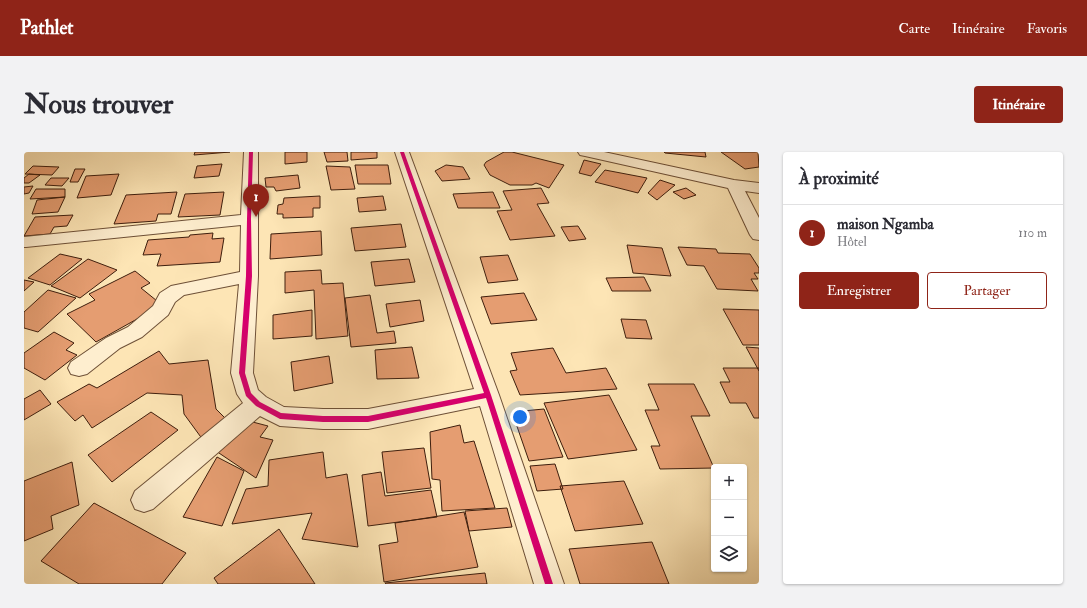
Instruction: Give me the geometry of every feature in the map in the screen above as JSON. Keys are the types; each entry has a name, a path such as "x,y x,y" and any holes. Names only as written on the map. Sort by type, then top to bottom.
{"street":[{"path":"251,152 249,276 242,373 248,394 258,404 280,416 323,419 368,419 488,395"},
{"path":"402,152 488,395 549,584"},
{"path":"585,152 734,185 759,188"},
{"path":"734,185 759,235"},
{"path":"26,242 249,219"},
{"path":"79,368 113,343 135,332 161,310 167,298 178,290 249,276"},
{"path":"144,500 258,404"}],"building":[{"path":"195,152 230,152 194,155"},
{"path":"285,152 307,152 307,162 285,164"},
{"path":"324,152 347,152 348,161 327,162"},
{"path":"351,152 377,152 377,158 351,160"},
{"path":"504,152 512,152 564,165 549,188 536,183 532,185 510,185 490,175 484,165 486,162"},
{"path":"664,152 705,152 706,157 665,153"},
{"path":"721,152 758,152 759,167 745,169"},
{"path":"584,160 601,164 591,176 579,173"},
{"path":"222,164 219,176 194,178 197,166"},
{"path":"355,165 388,165 391,184 358,184"},
{"path":"446,165 463,167 470,179 442,181 435,171"},
{"path":"33,166 59,167 52,175 25,174"},
{"path":"326,166 350,167 355,189 331,190"},
{"path":"75,169 85,169 78,182 70,182"},
{"path":"605,170 647,178 638,193 595,182"},
{"path":"29,174 40,175 29,183 24,183 24,178"},
{"path":"119,174 111,195 77,198 86,176"},
{"path":"298,175 300,188 276,191 274,187 266,187 265,178"},
{"path":"51,178 69,178 62,186 45,185"},
{"path":"660,180 675,185 657,200 648,193"},
{"path":"33,186 29,193 24,194 24,187"},
{"path":"541,188 549,203 537,204 555,236 510,240 497,211 512,210 503,191"},
{"path":"686,188 696,195 684,199 673,192"},
{"path":"36,189 65,189 65,197 30,199"},
{"path":"177,192 171,214 158,214 156,221 114,224 126,195"},
{"path":"224,192 220,215 178,217 185,194"},
{"path":"493,192 500,208 458,208 453,194"},
{"path":"320,196 320,208 313,208 313,217 283,218 283,214 277,214 278,205 283,204 284,198"},
{"path":"383,196 386,210 359,212 357,198"},
{"path":"65,197 58,212 32,214 37,200"},
{"path":"73,215 67,226 54,227 50,234 24,236 35,217"},
{"path":"401,224 406,247 355,251 351,228"},
{"path":"578,226 586,239 569,241 561,227"},
{"path":"321,231 322,255 270,259 271,234"},
{"path":"213,233 212,239 224,238 220,262 157,266 161,254 143,255 148,240 189,237 190,235"},
{"path":"627,245 662,248 671,276 633,273"},
{"path":"678,247 716,249 718,253 750,254 759,268 759,273 754,273 758,279 751,279 758,291 717,289 704,266 687,265"},
{"path":"60,254 82,259 50,285 28,278"},
{"path":"508,255 518,280 488,283 480,257"},
{"path":"88,259 117,270 80,298 51,286"},
{"path":"409,259 415,282 375,286 371,262"},
{"path":"321,270 322,284 343,283 348,336 316,339 314,290 285,293 285,272"},
{"path":"135,271 150,283 141,288 162,305 96,342 67,314 95,300 89,294"},
{"path":"644,277 651,291 612,291 606,278"},
{"path":"24,280 34,282 24,291"},
{"path":"48,290 76,298 38,332 24,328 24,312"},
{"path":"524,293 537,320 491,324 481,297"},
{"path":"370,295 377,333 394,331 396,343 351,347 345,298"},
{"path":"420,300 424,321 390,327 386,304"},
{"path":"723,309 759,310 759,345 743,345"},
{"path":"312,310 312,336 273,339 273,315"},
{"path":"621,319 646,320 652,339 626,338"},
{"path":"54,332 74,343 66,350 77,355 45,380 24,368 24,353"},
{"path":"412,347 419,378 377,379 375,350"},
{"path":"746,347 759,348 759,371"},
{"path":"553,348 566,373 606,368 617,389 520,395 510,371 517,370 511,353"},
{"path":"159,351 169,364 208,360 216,409 227,420 203,440 184,414 182,395 147,393 92,428 83,415 75,421 57,402 89,384 97,388"},
{"path":"329,356 333,383 294,391 291,362"},
{"path":"723,368 759,368 759,418 754,418 746,403 730,403 720,382 730,382"},
{"path":"648,384 694,384 710,416 691,416 712,464 711,468 660,469 651,446 660,446 645,410 659,410"},
{"path":"40,390 51,404 24,420 24,399"},
{"path":"609,395 637,450 568,459 544,403"},
{"path":"544,409 563,457 529,461 512,412"},
{"path":"151,412 178,430 112,482 88,455"},
{"path":"245,420 268,426 260,437 273,440 256,478 216,451"},
{"path":"460,425 464,443 474,441 495,508 442,511 440,480 432,479 430,432"},
{"path":"424,448 431,488 387,493 382,452"},
{"path":"323,452 326,478 347,474 358,547 302,539 312,513 232,524 246,489 268,486 269,460"},
{"path":"217,457 244,471 222,526 183,517"},
{"path":"72,462 79,505 51,516 53,529 24,541 24,481"},
{"path":"555,464 563,489 537,491 530,466"},
{"path":"381,472 385,496 431,490 437,517 368,526 362,475"},
{"path":"624,481 643,524 575,531 560,486"},
{"path":"94,503 186,553 162,584 79,584 41,561"},
{"path":"507,508 512,527 469,531 465,511"},
{"path":"464,512 478,567 384,582 379,545 398,542 395,523"},
{"path":"279,529 315,584 218,584 214,578"},
{"path":"652,542 669,584 580,584 569,549"},
{"path":"485,573 487,584 385,583"}],"cycle path":[{"path":"251,152 249,276 242,373 248,394 258,404 280,416 323,419 368,419 488,395"},
{"path":"402,152 488,395 549,584"}],"place":[{"name":"maison Ngamba","path":"256,217"}]}
